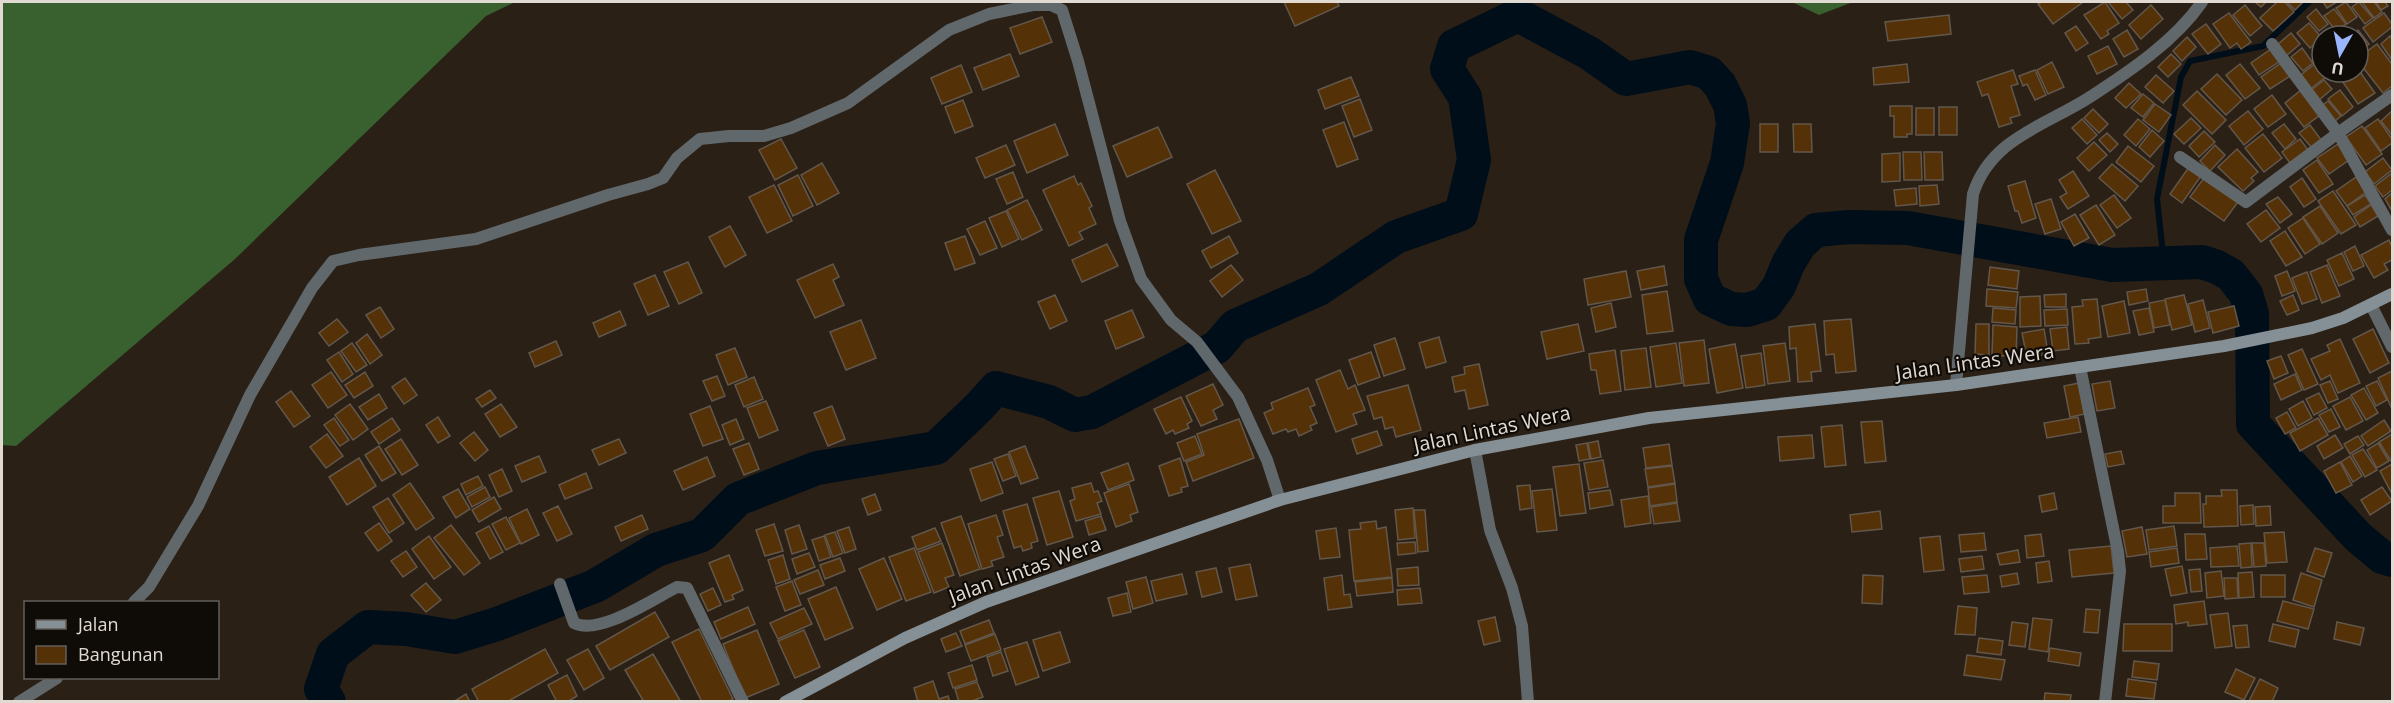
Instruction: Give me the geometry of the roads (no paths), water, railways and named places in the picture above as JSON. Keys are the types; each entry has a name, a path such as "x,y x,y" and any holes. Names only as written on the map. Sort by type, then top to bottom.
{"main road":[{"path":"2371,305 2392,294"},
{"name":"Jalan Lintas Wera","path":"785,702 905,638 986,602 1280,500 1475,450 1649,418 1956,386 2246,342 2312,328 2343,318 2371,305"}],"street":[{"path":"1956,386 1973,194 1979,175 2001,150 2018,137 2089,98 2128,70 2174,33 2202,2"},
{"path":"136,601 149,586 198,506 250,395 312,288 333,261 359,255 476,239 648,184 663,178 677,158 700,139 764,135 790,128 848,103 949,30 989,14 1033,5 1051,5 1062,10 1130,252 1141,279 1171,320 1197,342 1238,398 1250,419 1267,460 1280,500"},
{"path":"2272,44 2338,133 2392,230"},
{"path":"2180,157 2246,202 2392,95"},
{"path":"2371,305 2392,347"},
{"path":"2080,367 2120,571 2105,702"},
{"path":"1475,450 1491,530 1512,588 1522,626 1528,702"},
{"path":"561,584 574,623 580,627 607,623 677,587 687,588 743,702"},
{"path":"20,702 55,679"}],"waterway":[{"path":"2164,263 2157,199 2181,77 2190,61 2263,46 2309,2"},
{"path":"329,702 321,689 333,654 368,627 406,629 455,637 497,624 595,586 656,550 702,535 738,499 817,468 936,448 996,388 1049,402 1075,415 1092,412 1217,347 1235,326 1319,289 1396,237 1461,214 1474,160 1465,97 1447,69 1454,46 1518,15 1589,53 1626,79 1690,67 1709,73 1720,85 1730,105 1733,123 1727,163 1701,240 1701,279 1710,299 1731,309 1747,310 1766,304 1779,286 1800,244 1816,230 1849,227 1908,228 2112,265 2202,262 2231,275 2246,294 2252,314 2253,424 2358,537 2382,557 2392,560"}]}
